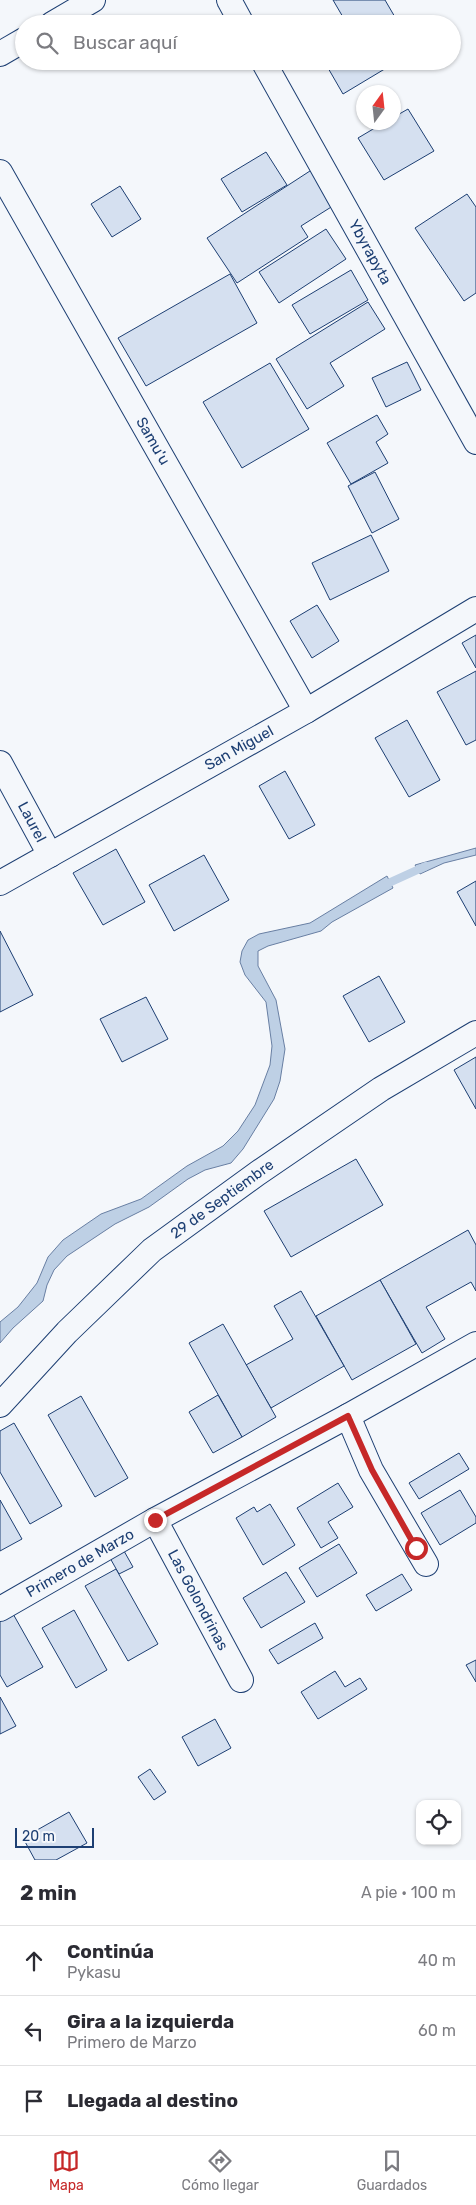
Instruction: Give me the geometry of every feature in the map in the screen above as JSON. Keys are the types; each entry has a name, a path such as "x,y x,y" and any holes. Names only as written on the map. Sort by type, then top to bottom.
{"street":[{"path":"67,15 93,0"},
{"path":"229,0 237,15"},
{"path":"0,54 15,45"},
{"name":"Ybyrapyta","path":"268,70 476,442"},
{"name":"Samu'u","path":"0,172 306,711"},
{"name":"San Miguel","path":"0,883 306,711 476,609"},
{"name":"Laurel","path":"0,763 50,855"},
{"name":"29 de Septiembre","path":"0,1404 67,1332 152,1250 258,1173 381,1089 476,1033"},
{"name":"Primero de Marzo","path":"0,1610 155,1520 348,1416 476,1344"},
{"path":"348,1416 372,1470 426,1564"},
{"name":"Las Golondrinas","path":"155,1520 242,1680"}],"water":[{"path":"476,848 476,855 444,863 420,874 415,865"},
{"path":"387,876 393,888 332,922 321,931 268,946 258,951 258,966 276,1000 285,1049 280,1081 274,1099 243,1149 231,1163 205,1170 188,1179 149,1207 115,1224 67,1256 54,1270 47,1285 43,1301 13,1328 0,1343 0,1322 18,1307 37,1283 48,1257 63,1240 101,1214 141,1199 187,1166 223,1146 238,1131 255,1105 270,1065 272,1046 266,1002 245,975 240,962 242,951 248,940 259,934 310,923"}],"building":[{"path":"333,0 385,0 394,15 342,15"},
{"path":"329,70 383,70 356,85 343,94"},
{"path":"408,109 434,151 384,180 358,138 372,130 401,130 401,113"},
{"path":"266,152 287,185 242,212 221,179"},
{"path":"313,169 336,204 301,226 308,237 237,283 207,238"},
{"path":"120,186 141,219 112,237 91,204"},
{"path":"467,194 476,207 476,293 464,301 415,228"},
{"path":"326,229 346,259 279,303 259,272"},
{"path":"351,270 368,300 310,334 292,305"},
{"path":"230,274 257,323 146,386 118,338"},
{"path":"368,302 385,329 330,363 344,386 307,409 276,359"},
{"path":"407,362 421,390 386,407 372,378"},
{"path":"270,363 309,429 242,468 203,402"},
{"path":"377,415 388,434 376,442 388,463 351,484 327,443"},
{"path":"375,472 399,519 372,533 348,486"},
{"path":"371,535 389,571 330,600 312,563"},
{"path":"317,605 339,641 312,658 290,621"},
{"path":"476,635 476,668 462,643"},
{"path":"476,671 476,740 466,745 437,692"},
{"path":"407,720 440,780 409,797 375,738"},
{"path":"285,771 315,825 289,839 259,786"},
{"path":"116,849 145,902 103,925 73,873"},
{"path":"204,855 229,900 174,931 149,885"},
{"path":"476,881 476,926 457,892"},
{"path":"0,931 33,995 0,1012"},
{"path":"379,976 405,1022 369,1042 343,996"},
{"path":"146,997 168,1039 122,1062 100,1019"},
{"path":"476,1057 476,1109 454,1070"},
{"path":"356,1159 383,1205 291,1257 264,1211"},
{"path":"468,1230 476,1245 476,1291 471,1282 426,1307 445,1339 422,1353 380,1280"},
{"path":"380,1280 416,1344 352,1380 316,1316"},
{"path":"301,1291 344,1366 271,1408 246,1365 293,1339 274,1306"},
{"path":"223,1324 276,1417 242,1437 189,1343"},
{"path":"218,1395 242,1437 213,1453 189,1412"},
{"path":"81,1396 128,1478 95,1497 48,1415"},
{"path":"14,1423 62,1506 30,1524 0,1472 0,1431"},
{"path":"459,1453 469,1469 419,1499 409,1483"},
{"path":"338,1483 353,1507 328,1522 338,1538 321,1548 297,1508"},
{"path":"460,1490 476,1517 476,1523 440,1545 421,1513"},
{"path":"0,1500 22,1539 0,1551"},
{"path":"270,1504 295,1545 263,1565 236,1518 254,1507 257,1512"},
{"path":"339,1544 357,1573 317,1597 299,1568"},
{"path":"124,1551 133,1567 119,1574 110,1558"},
{"path":"116,1569 158,1644 128,1661 85,1586"},
{"path":"286,1572 305,1602 261,1628 243,1598"},
{"path":"402,1574 412,1590 376,1611 366,1595"},
{"path":"74,1610 107,1670 76,1688 42,1628"},
{"path":"12,1612 43,1667 7,1687 0,1675 0,1619"},
{"path":"315,1623 323,1638 278,1664 269,1650"},
{"path":"476,1660 476,1682 466,1665"},
{"path":"335,1671 345,1687 360,1678 367,1689 318,1719 301,1692"},
{"path":"0,1697 16,1726 0,1734"},
{"path":"215,1719 231,1748 198,1766 182,1737"},
{"path":"150,1769 166,1792 154,1800 138,1777"},
{"path":"69,1812 87,1843 56,1860 35,1860 23,1838"}],"waterway":[{"path":"382,886 426,866"}],"route":[{"path":"155,1520 348,1416 372,1470 396,1516 416,1548"}]}
